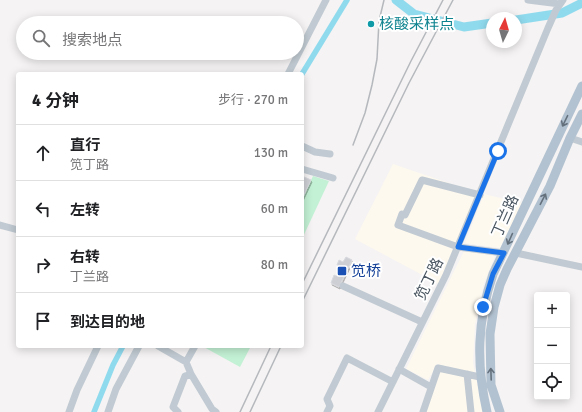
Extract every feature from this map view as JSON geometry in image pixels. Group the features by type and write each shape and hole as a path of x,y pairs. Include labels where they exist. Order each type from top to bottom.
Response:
{"main road":[{"name":"丁兰路","path":"488,412 480,377 480,328 483,307 493,274 582,86"},
{"name":"丁兰路","path":"500,412 491,385 490,334 494,307 500,286 550,186 570,138 582,114"}],"street":[{"path":"304,43 326,0"},
{"path":"528,0 562,2"},
{"name":"笕丁路","path":"378,412 446,275 552,19 562,2"},
{"path":"289,72 295,60"},
{"path":"570,138 582,142"},
{"path":"304,147 315,152 330,154"},
{"path":"304,170 333,178"},
{"path":"480,195 422,180 405,215 402,214 398,225 458,247 504,253"},
{"path":"0,226 16,230"},
{"path":"516,253 582,267"},
{"path":"343,286 422,322"},
{"path":"69,412 77,390 97,348"},
{"path":"108,412 116,389 138,348"},
{"path":"162,348 186,362 191,374 212,410 216,412"},
{"path":"186,362 194,348"},
{"path":"327,412 330,406 328,399 347,358 393,382"},
{"path":"423,412 438,368 480,377"},
{"path":"399,369 431,387"},
{"path":"178,412 173,407 185,376 191,374"},
{"path":"467,374 471,412"}],"shaded area":[{"path":"393,164 478,193 439,284 355,239"},
{"path":"484,194 522,203 500,248 465,243"},
{"path":"464,251 488,253 495,256 484,283 475,324 473,362 475,374 437,364 428,380 406,369"},
{"path":"439,372 476,378 484,412 425,412"}],"green space":[{"path":"313,176 329,181 304,235 304,195"},
{"path":"206,348 250,348 240,367"}],"building":[{"path":"304,177 311,180 304,195"},
{"name":"笕桥","path":"346,257 352,260 339,287 331,283 334,275 336,276 341,267 337,265 339,260 343,262"}],"waterway":[{"path":"303,72 347,0"},
{"path":"396,0 414,14 464,27 486,24"},
{"path":"522,19 562,13 582,3"},
{"path":"94,412 113,365 122,348"}],"railway":[{"path":"353,145 365,113 372,85 377,59 379,21 384,0"},
{"path":"304,280 411,61 443,0"},
{"path":"304,298 409,83 453,0"},
{"path":"240,412 270,348"},
{"path":"250,412 280,348"}],"place":[{"name":"核酸采样点","path":"371,24"},
{"name":"笕桥","path":"342,271"}],"route":[{"path":"483,307 493,274 504,253 458,247 498,151"}]}
